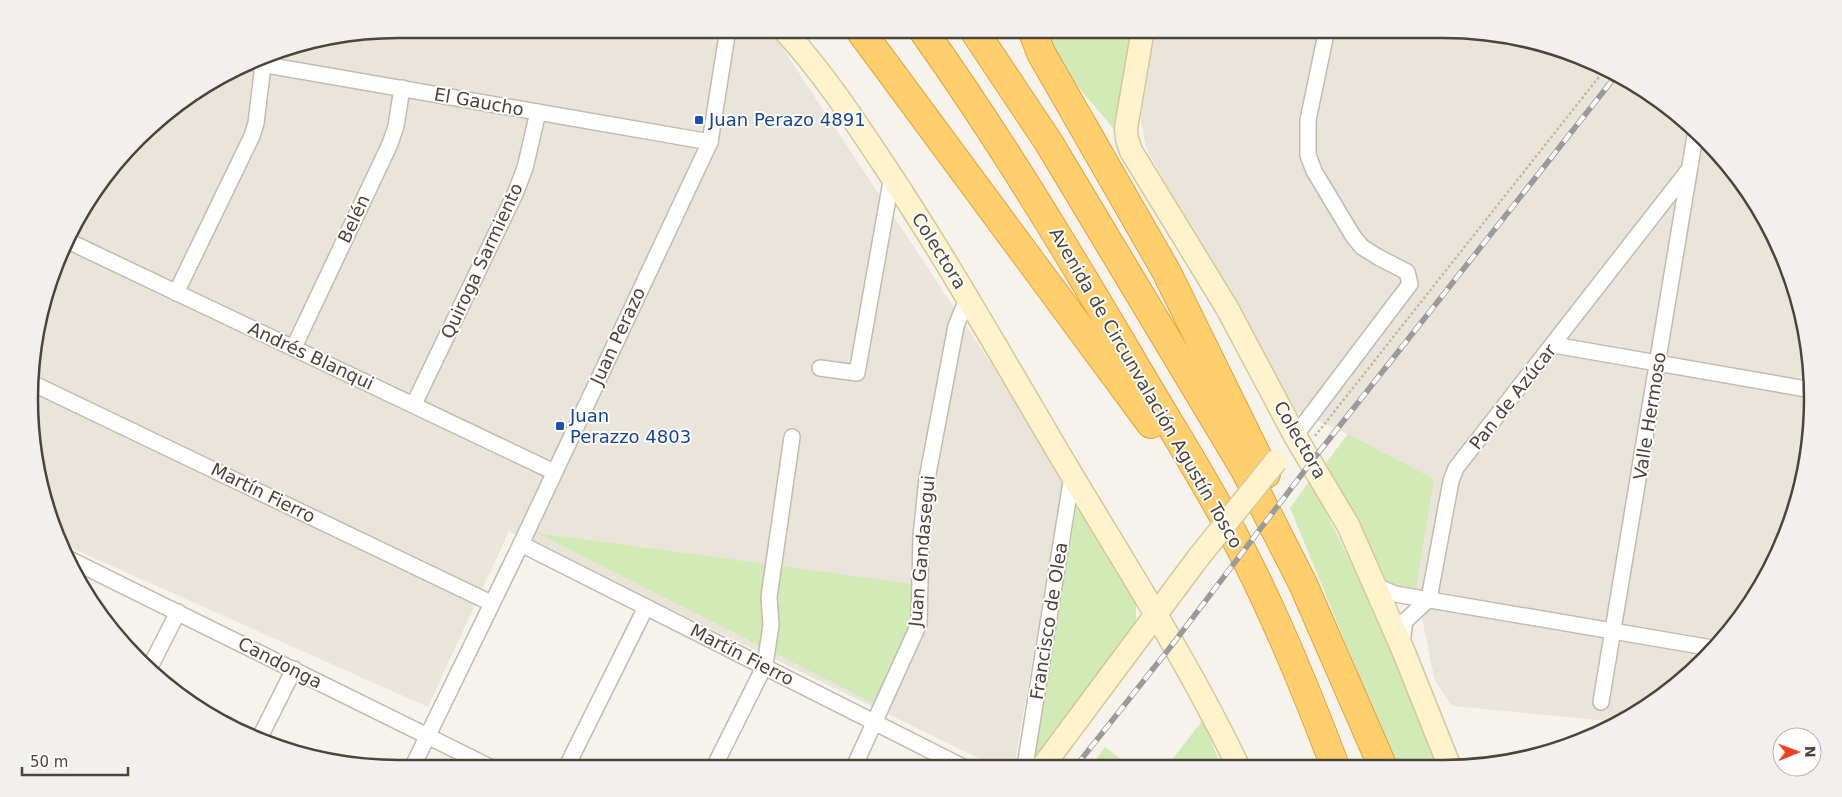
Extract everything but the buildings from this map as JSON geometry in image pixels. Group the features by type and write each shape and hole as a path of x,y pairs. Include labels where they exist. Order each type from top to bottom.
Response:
{"highway":[{"path":"866,38 1153,427 1188,483 1253,609 1299,674"},
{"name":"Avenida de Circunvalación Agustín Tosco","path":"928,38 974,103 1063,244 1198,470 1231,529 1299,674 1333,760"},
{"path":"979,38 1067,172 1244,468 1278,532 1328,639 1380,760"},
{"path":"1035,38 1041,53 1174,287 1257,454 1304,554 1328,639"}],"main road":[{"name":"Colectora","path":"792,38 848,110 968,297 1187,670 1235,760"},
{"name":"Colectora","path":"1141,38 1126,128 1131,151 1227,308 1300,443 1348,525 1403,650 1447,760"},
{"path":"1047,760 1198,558 1276,461 1300,443"}],"street":[{"name":"Juan Perazo","path":"416,760 521,544 710,142 727,38"},
{"path":"1300,443 1408,289 1410,278 1403,269 1362,247 1353,236 1314,171 1308,155 1308,120 1325,38"},
{"name":"El Gaucho","path":"262,64 710,142"},
{"path":"176,293 252,136 256,123 256,67"},
{"name":"Belén","path":"294,347 390,144 396,126 402,88"},
{"name":"Quiroga Sarmiento","path":"414,404 515,194 525,168 538,112"},
{"name":"Valle Hermoso","path":"1601,702 1659,364 1694,139"},
{"name":"Pan de Azúcar","path":"1429,599 1451,481 1456,468 1554,345 1688,171"},
{"path":"820,368 857,373 892,176"},
{"name":"Andrés Blanqui","path":"73,243 554,472"},
{"name":"Juan Gandasegui","path":"857,760 919,624 922,527 927,479 956,326 968,297"},
{"path":"1554,345 1804,389"},
{"name":"Martín Fierro","path":"38,386 492,603"},
{"path":"718,760 765,666 771,625 769,597 792,437"},
{"name":"Francisco de Olea","path":"1026,760 1072,476"},
{"name":"Martín Fierro","path":"521,544 949,760"},
{"name":"Candonga","path":"78,563 475,760"},
{"path":"1376,586 1388,593 1706,647"},
{"path":"1403,650 1402,633 1405,622 1429,599"},
{"path":"570,760 646,607"},
{"path":"152,662 178,612"},
{"path":"262,733 294,670"}],"path":[{"path":"1300,443 1601,74"}],"shaded area":[{"path":"375,38 776,38 1065,476 1015,760 983,760 509,531 428,707 70,547 57,515 44,469 38,422 38,375 44,328 50,305 65,260 75,239 98,198 112,179 127,160 160,127 198,98 218,86 260,65 305,50 328,44"},
{"path":"1149,38 1467,38 1514,44 1582,65 1644,98 1682,127 1715,160 1730,179 1744,198 1767,239 1777,260 1792,305 1798,328 1804,375 1804,422 1798,469 1785,515 1777,537 1756,579 1744,599 1715,637 1682,670 1663,685 1644,699 1605,721 1452,706 1435,681 1416,590 1434,479 1348,434 1291,409 1146,148 1140,115"}],"green space":[{"path":"1049,38 1130,38 1115,130 1067,74"},
{"path":"1348,434 1434,479 1416,590 1387,583 1326,463"},
{"path":"1310,480 1387,636 1436,760 1394,760 1290,508"},
{"path":"1077,503 1136,604 1136,630 1038,760 1034,760"},
{"path":"537,533 912,584 911,625 873,703"},
{"path":"1203,720 1219,760 1172,760"},
{"path":"1105,747 1122,760 1095,760"}],"railway":[{"path":"1081,760 1172,645 1312,461 1612,80"}],"place":[{"name":"Juan Perazo 4891","path":"699,120"},
{"name":"Juan Perazzo 4803","path":"560,426"}]}
